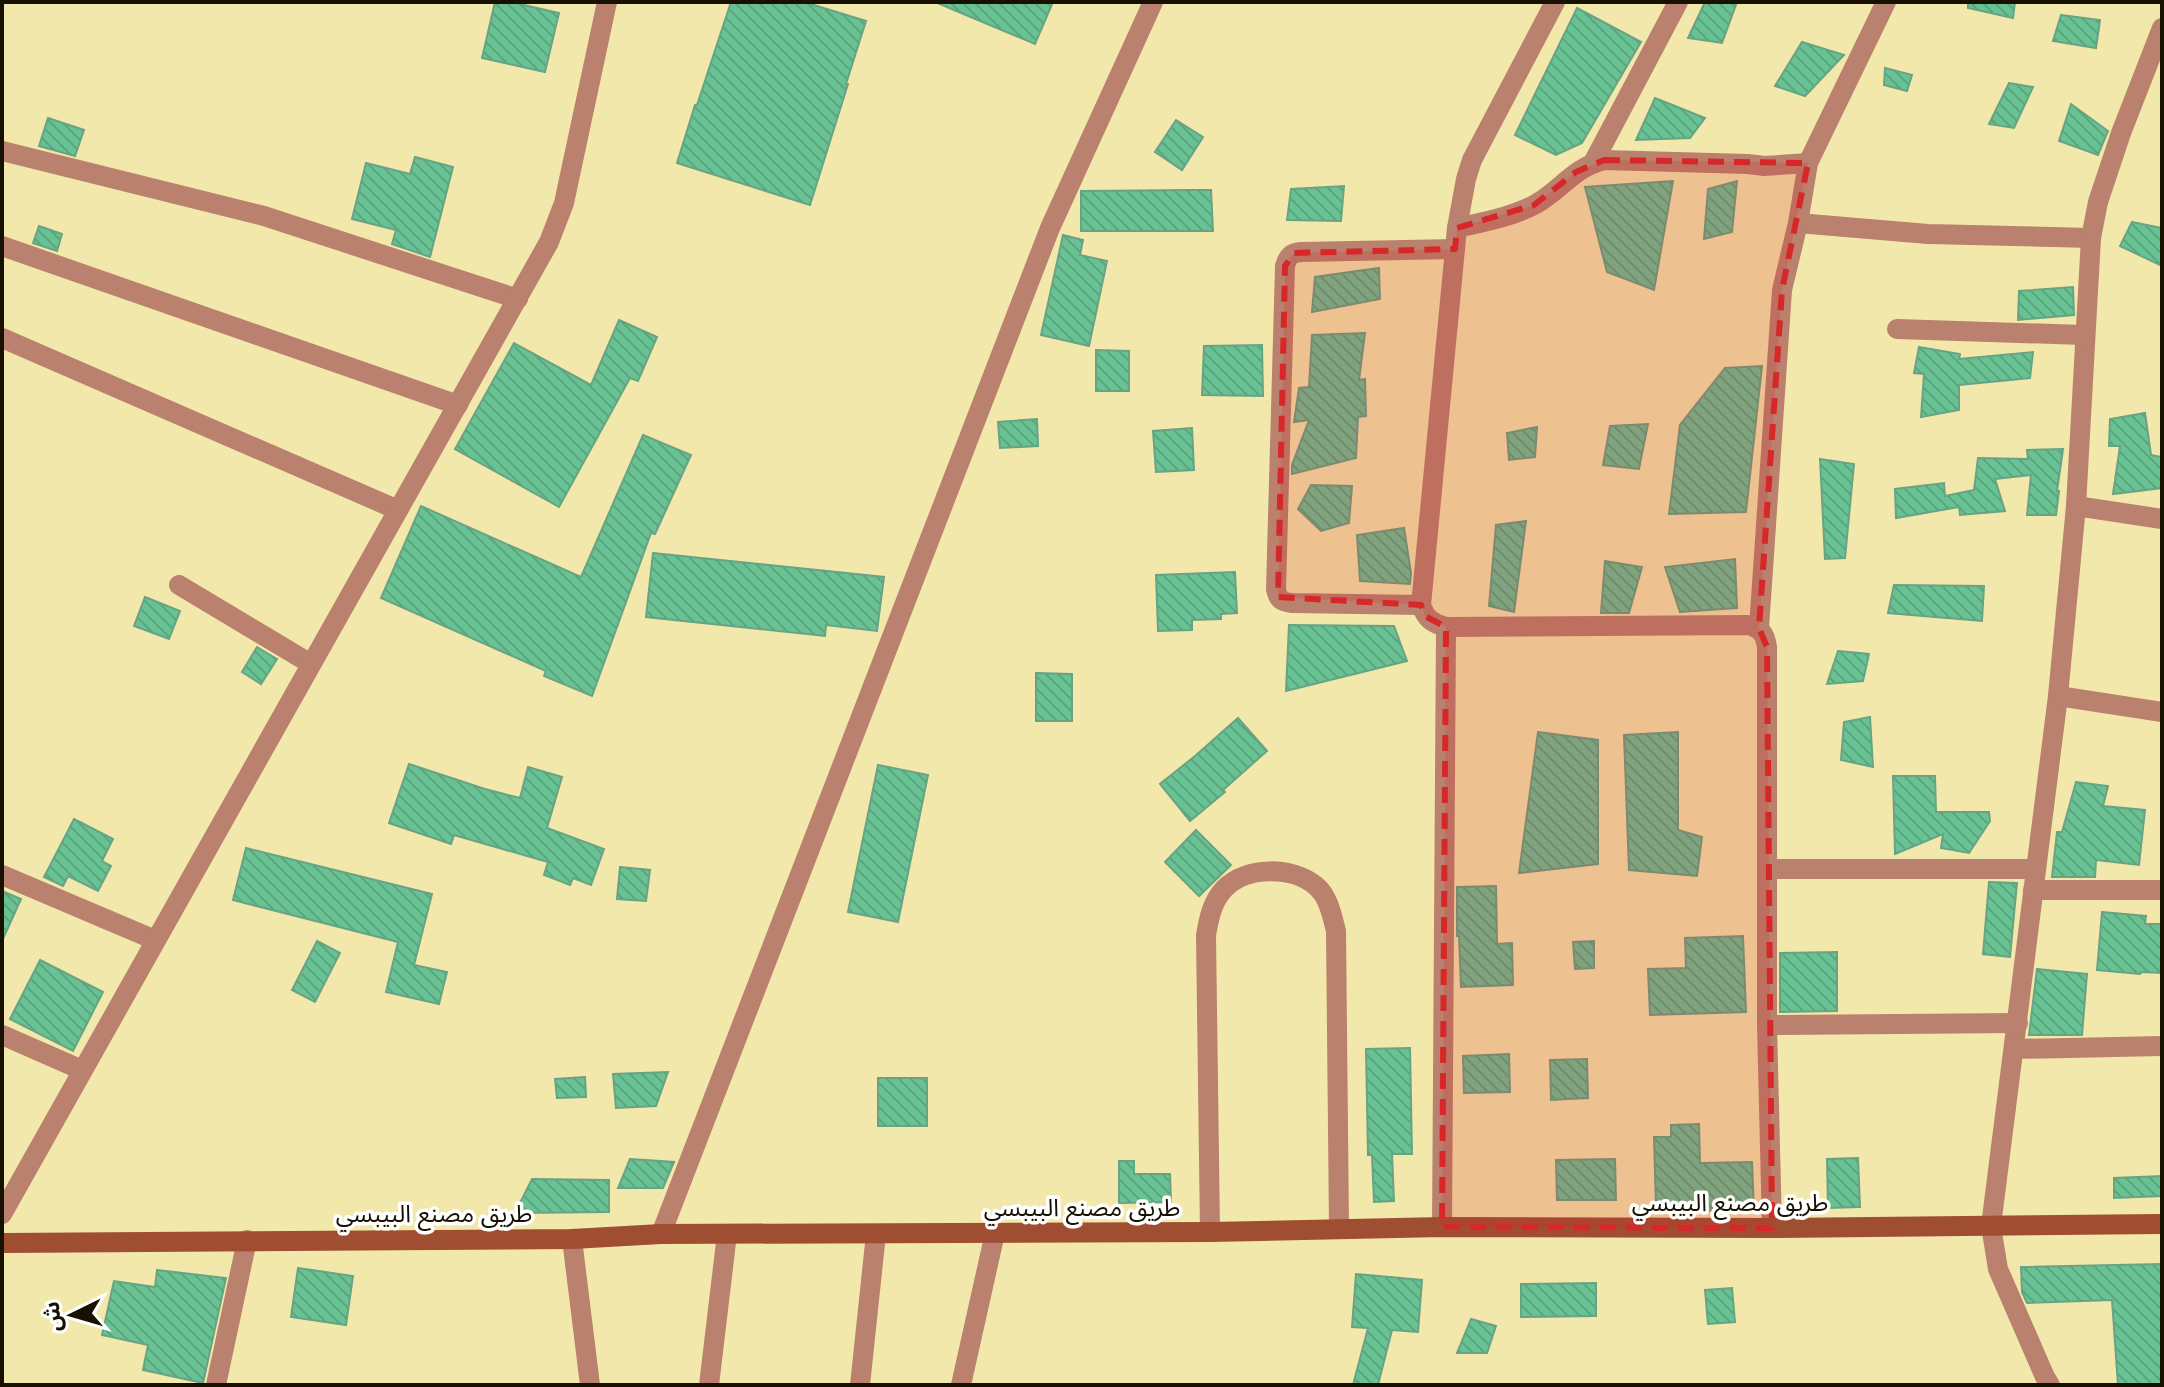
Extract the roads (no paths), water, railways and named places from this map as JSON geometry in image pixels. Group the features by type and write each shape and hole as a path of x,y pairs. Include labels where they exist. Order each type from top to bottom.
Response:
{"main road":[{"name":"طريق مصنع البيبسي","path":"2,1243 572,1239 661,1234 1210,1232 1442,1227 2162,1224"}],"street":[{"path":"2,1214 549,242 564,203 607,2"},
{"path":"661,1234 1050,228 1153,2"},
{"path":"1555,2 1472,160 1466,179 1457,228 1421,605 1425,616 1433,623 1446,627 1748,625 1759,628 1765,635 1767,1025 1772,1228"},
{"path":"1593,163 1678,2"},
{"path":"1759,628 1782,290 1808,163 1886,2"},
{"path":"2050,1385 1998,1269 1991,1226 2058,696 2076,506 2091,238 2102,188 2162,28"},
{"path":"2,151 264,216 518,299"},
{"path":"1457,228 1496,219 1534,205 1576,172 1604,160 1764,166 1808,163"},
{"path":"1798,223 1928,234 2091,238"},
{"path":"2,246 458,405"},
{"path":"1421,605 1292,603 1278,597 1285,266 1288,257 1301,252 1455,249"},
{"path":"1897,329 2084,335"},
{"path":"2,338 398,510"},
{"path":"2076,506 2162,519"},
{"path":"179,585 311,664"},
{"path":"1442,1227 1446,627"},
{"path":"2058,696 2162,712"},
{"path":"1767,869 2034,880 2162,890"},
{"path":"1210,1232 1206,935 1210,911 1224,889 1247,874 1271,871 1297,875 1318,887 1331,908 1336,931 1339,1228"},
{"path":"2,875 155,940"},
{"path":"1767,1025 2018,1023"},
{"path":"2,1035 82,1070"},
{"path":"2014,1049 2162,1046"},
{"path":"961,1385 995,1233"},
{"path":"709,1385 727,1234"},
{"path":"860,1385 876,1234"},
{"path":"572,1239 590,1385"},
{"path":"216,1385 247,1240"}]}
